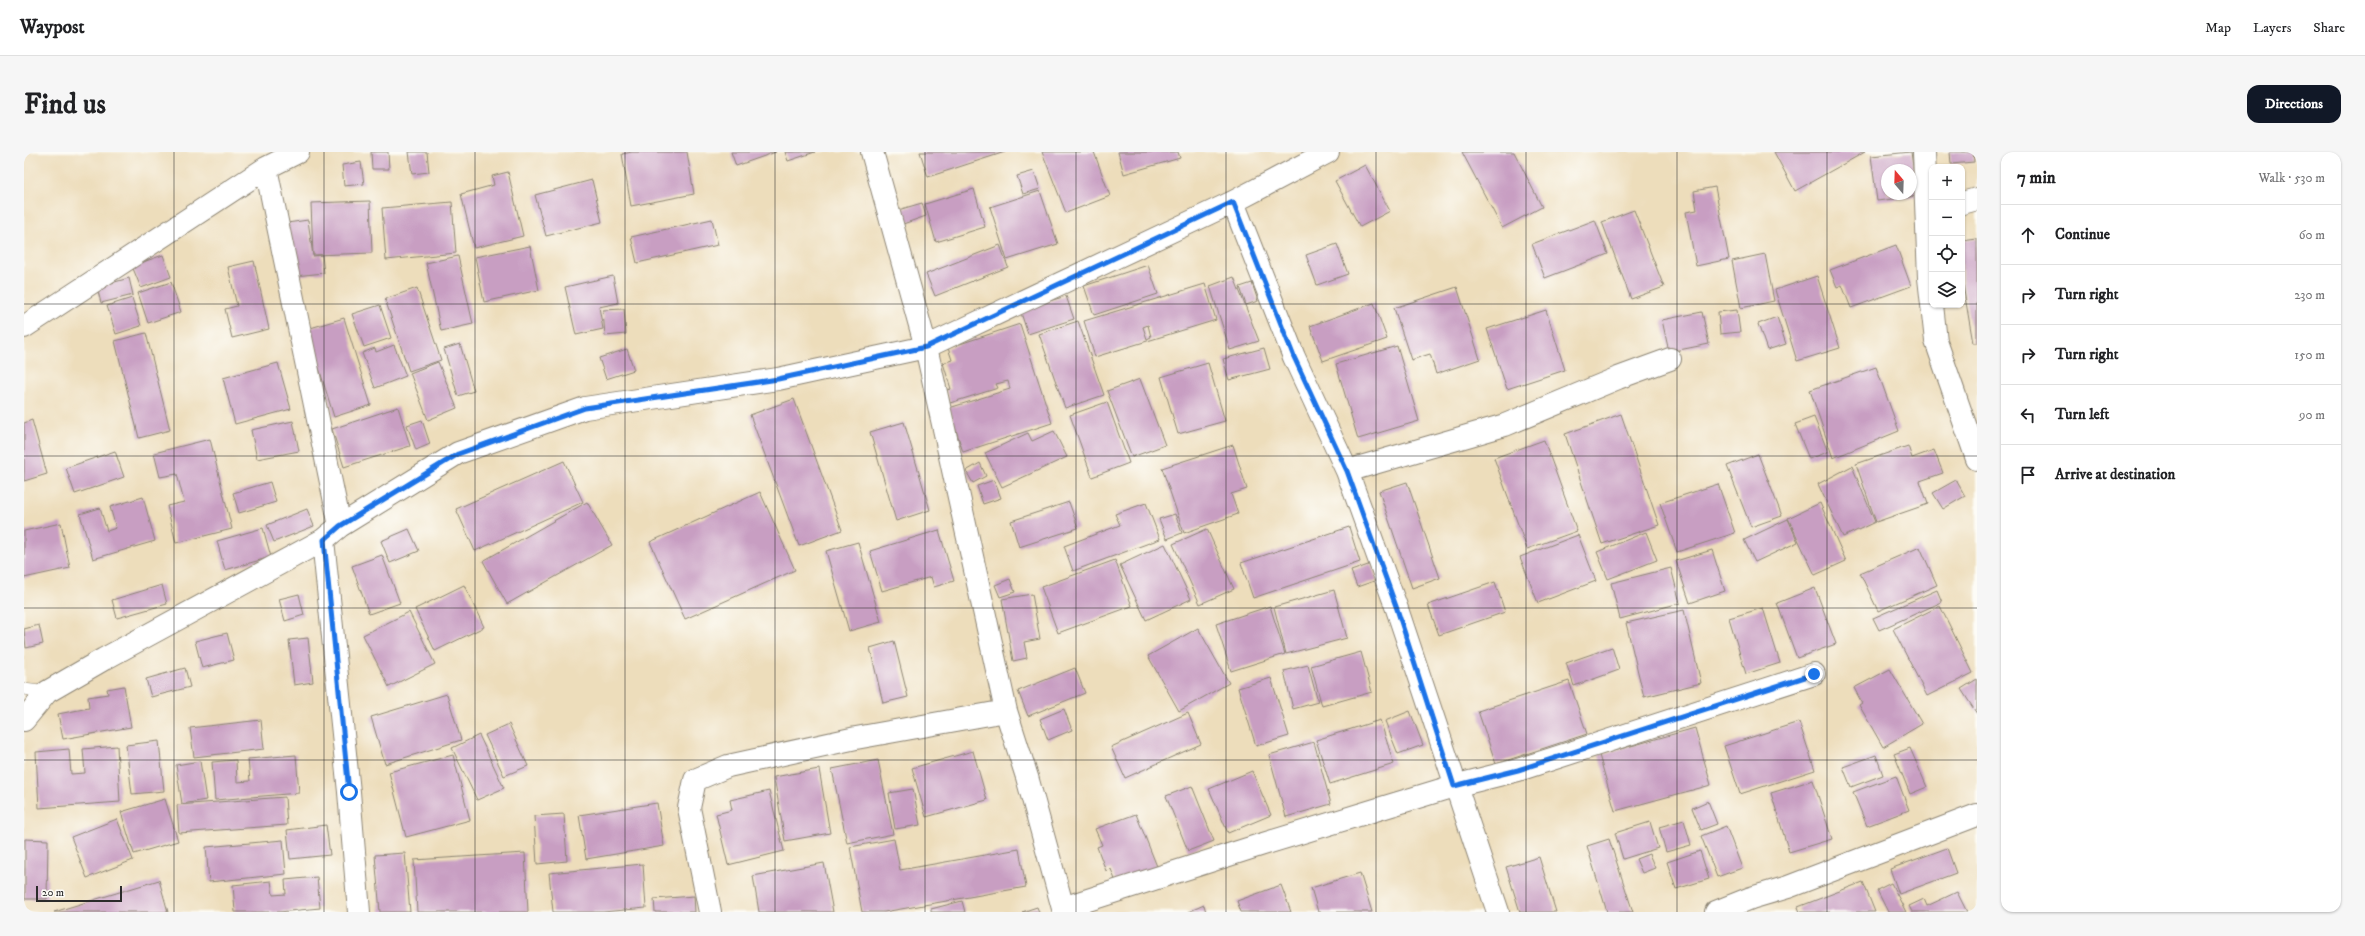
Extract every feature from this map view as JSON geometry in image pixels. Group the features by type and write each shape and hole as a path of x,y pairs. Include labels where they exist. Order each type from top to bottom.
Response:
{"street":[{"path":"24,327 266,168 298,152"},
{"path":"872,152 926,347 1006,711 1063,910 1260,844 1454,786 1518,770 1814,674"},
{"path":"24,720 47,692 104,659 324,540 340,526 458,454 585,408 778,379 926,347 1233,202 1328,152"},
{"path":"1924,152 1929,200"},
{"path":"266,168 340,526"},
{"path":"1965,202 1977,199"},
{"path":"1233,202 1294,357 1347,471 1397,609 1454,786 1498,912"},
{"path":"1930,236 1929,278 1936,341 1977,459"},
{"path":"1347,471 1506,425 1618,378 1670,359"},
{"path":"324,540 349,792 359,912"},
{"path":"710,912 689,808 696,780 728,766 856,738 1006,711"},
{"path":"1716,912 1751,898 1788,887 1977,815"}],"lane":[{"path":"24,689 47,692"}],"building":[{"path":"371,152 388,152 389,169 372,169"},
{"path":"409,152 427,152 429,172 412,174"},
{"path":"632,152 687,152 694,194 631,206 622,154"},
{"path":"731,152 776,152 736,166"},
{"path":"785,152 815,152 788,161"},
{"path":"920,152 1005,152 928,177"},
{"path":"1042,152 1094,152 1110,196 1066,213"},
{"path":"1118,152 1178,152 1180,158 1124,174"},
{"path":"1462,152 1514,152 1542,207 1502,228"},
{"path":"1774,152 1865,152 1795,191"},
{"path":"1911,152 1913,164 1881,164 1881,200 1885,200 1877,201 1871,156"},
{"path":"1950,152 1973,152 1974,162 1951,164"},
{"path":"361,162 364,184 344,186 342,165"},
{"path":"1365,165 1390,211 1360,227 1335,181"},
{"path":"1034,171 1040,189 1023,194 1017,176"},
{"path":"508,172 523,236 474,248 461,194 494,185 492,176"},
{"path":"592,180 602,222 546,236 535,195"},
{"path":"1715,187 1729,259 1696,266 1686,212 1697,210 1694,191"},
{"path":"974,189 985,227 936,242 925,204"},
{"path":"1040,191 1058,244 1007,260 990,207"},
{"path":"370,201 372,253 313,255 311,203"},
{"path":"452,202 456,253 386,260 382,208"},
{"path":"922,203 926,216 903,224 898,210"},
{"path":"1634,210 1664,287 1631,299 1602,222"},
{"path":"712,219 718,245 637,263 631,237"},
{"path":"308,220 313,256 322,255 324,273 295,276 287,223"},
{"path":"1595,220 1608,254 1545,278 1532,244"},
{"path":"1977,239 1977,343 1973,343 1965,296 1965,241"},
{"path":"1337,244 1348,274 1317,285 1306,255"},
{"path":"1000,245 1008,267 935,296 926,274"},
{"path":"1896,245 1911,286 1851,308 1842,285 1837,287 1830,270"},
{"path":"530,246 539,290 484,302 475,257"},
{"path":"1765,254 1774,301 1741,308 1732,261"},
{"path":"163,255 171,277 141,288 132,266"},
{"path":"458,256 473,324 441,331 426,263"},
{"path":"254,261 269,329 232,338 225,309 237,306 228,267"},
{"path":"1148,265 1158,294 1094,315 1084,286"},
{"path":"613,276 618,303 599,307 603,329 576,335 565,287"},
{"path":"1817,276 1840,348 1797,361 1775,290"},
{"path":"1234,277 1259,341 1230,350 1210,286"},
{"path":"129,278 133,295 101,303 97,287"},
{"path":"171,282 181,312 148,323 138,293"},
{"path":"1252,283 1258,301 1246,305 1240,287"},
{"path":"1205,284 1216,320 1095,357 1084,321","holes":["1148,325 1151,337 1147,339 1143,327"]},
{"path":"1457,287 1480,359 1436,374 1430,354 1411,360 1394,308"},
{"path":"417,288 441,360 409,371 385,299"},
{"path":"1066,296 1074,319 1028,334 1020,310"},
{"path":"132,298 141,326 116,334 107,306"},
{"path":"1374,303 1387,339 1323,361 1310,326"},
{"path":"380,305 391,338 364,347 352,314"},
{"path":"624,309 626,334 605,336 603,310"},
{"path":"1546,310 1565,370 1507,389 1487,329"},
{"path":"1737,310 1740,332 1720,334 1718,312"},
{"path":"1702,312 1709,344 1669,352 1662,320"},
{"path":"1777,317 1786,344 1767,350 1758,324"},
{"path":"344,318 371,405 334,417 307,329"},
{"path":"1078,321 1104,395 1065,408 1039,334"},
{"path":"1020,324 1052,423 963,452 949,408 1010,389 1008,381 996,384 998,388 950,403 946,390 951,389 943,363 952,360 948,348"},
{"path":"146,333 170,430 139,438 115,341"},
{"path":"460,344 474,391 458,396 444,349"},
{"path":"394,345 406,376 375,388 362,353 375,348 376,352"},
{"path":"1397,346 1419,421 1358,439 1336,364"},
{"path":"1264,348 1270,369 1229,380 1223,359"},
{"path":"627,349 634,370 606,379 599,358"},
{"path":"438,362 457,408 428,420 410,373"},
{"path":"278,363 291,409 235,424 223,378"},
{"path":"1208,363 1225,421 1178,434 1161,377"},
{"path":"1876,367 1899,431 1833,458 1810,390"},
{"path":"1140,379 1165,445 1132,457 1107,391"},
{"path":"794,399 842,530 799,546 750,415"},
{"path":"1107,402 1129,463 1092,477 1070,415"},
{"path":"398,407 410,446 344,467 332,429"},
{"path":"1621,414 1659,525 1602,544 1565,434"},
{"path":"1814,417 1828,452 1809,459 1795,424"},
{"path":"32,420 47,474 24,481 24,423"},
{"path":"422,420 430,444 416,450 407,425"},
{"path":"293,421 299,451 257,459 251,430"},
{"path":"904,422 930,510 896,521 870,432"},
{"path":"1054,431 1067,457 1002,487 985,453 1028,433 1032,441"},
{"path":"210,439 232,529 176,543 167,506 184,502 177,474 160,477 154,453"},
{"path":"1544,440 1577,531 1527,549 1494,458"},
{"path":"1233,445 1247,489 1231,494 1238,514 1184,533 1162,468"},
{"path":"1908,446 1912,458 1934,450 1943,473 1920,481 1928,504 1876,522 1856,464"},
{"path":"115,451 124,477 75,494 66,468"},
{"path":"1758,454 1782,516 1751,527 1727,466"},
{"path":"564,461 583,502 475,551 456,509"},
{"path":"980,463 986,476 973,483 966,471"},
{"path":"1852,466 1875,522 1843,537 1818,484"},
{"path":"994,480 1001,498 983,504 977,486"},
{"path":"1956,480 1965,496 1943,509 1933,493"},
{"path":"270,482 276,502 239,513 233,493"},
{"path":"1407,482 1440,578 1412,588 1379,491"},
{"path":"1718,484 1735,533 1677,552 1660,503"},
{"path":"760,492 795,570 685,619 650,542"},
{"path":"143,497 155,541 93,559 80,514 100,508 107,531 116,528 110,507"},
{"path":"587,502 612,545 507,604 483,561"},
{"path":"1069,502 1078,528 1019,547 1011,521"},
{"path":"1146,503 1160,539 1073,571 1064,546 1120,525 1115,514"},
{"path":"1820,503 1846,561 1815,575 1788,518"},
{"path":"307,509 314,526 274,542 267,525"},
{"path":"1175,514 1182,533 1167,539 1159,519"},
{"path":"1788,519 1798,542 1755,562 1744,540"},
{"path":"61,523 70,568 24,578 24,531"},
{"path":"1349,527 1360,562 1253,598 1241,563"},
{"path":"263,528 271,557 225,570 217,541"},
{"path":"409,529 419,551 390,563 381,541"},
{"path":"1207,529 1234,589 1200,604 1173,544"},
{"path":"939,530 954,581 934,587 931,577 882,591 870,551"},
{"path":"1646,532 1657,560 1608,579 1597,552"},
{"path":"1578,535 1596,581 1538,603 1520,557"},
{"path":"858,542 881,622 849,631 826,551"},
{"path":"1165,544 1191,599 1146,620 1120,565"},
{"path":"1920,547 1937,585 1878,611 1860,573"},
{"path":"1712,550 1725,591 1690,603 1676,561"},
{"path":"382,555 400,603 369,614 352,566"},
{"path":"1115,560 1132,606 1058,633 1041,587"},
{"path":"1371,564 1377,580 1357,587 1351,571"},
{"path":"1671,568 1680,603 1620,619 1611,583"},
{"path":"1010,579 1015,592 1000,597 995,585"},
{"path":"1495,582 1505,612 1439,635 1428,605"},
{"path":"162,585 167,604 117,618 112,600"},
{"path":"464,585 484,627 435,651 415,609"},
{"path":"1815,588 1836,644 1797,658 1777,603"},
{"path":"1334,590 1347,638 1286,654 1274,607"},
{"path":"1937,590 1942,602 1879,630 1873,618"},
{"path":"299,594 304,615 285,621 279,599"},
{"path":"1032,594 1040,639 1024,642 1027,658 1013,661 1002,599"},
{"path":"1270,606 1285,654 1231,671 1216,624"},
{"path":"1940,606 1973,673 1927,696 1893,629"},
{"path":"1763,608 1780,663 1746,674 1729,618"},
{"path":"1684,610 1701,683 1644,697 1626,623"},
{"path":"409,612 435,664 389,687 363,635"},
{"path":"39,625 43,644 26,648 24,629"},
{"path":"1198,628 1229,683 1179,711 1148,656"},
{"path":"227,633 234,660 202,668 195,641"},
{"path":"308,638 313,682 294,685 289,640"},
{"path":"894,641 908,697 883,703 870,648"},
{"path":"1612,647 1619,670 1574,686 1566,663"},
{"path":"1361,652 1372,692 1322,706 1311,666"},
{"path":"1308,665 1318,702 1293,709 1284,671"},
{"path":"185,668 190,687 151,697 146,679"},
{"path":"1075,668 1085,693 1028,716 1018,691"},
{"path":"1890,669 1922,724 1883,747 1859,705 1862,703 1854,688"},
{"path":"1271,678 1289,736 1256,746 1238,688"},
{"path":"1977,679 1977,714 1961,689"},
{"path":"1569,681 1587,734 1496,764 1478,711"},
{"path":"124,686 131,727 63,739 58,714 89,708 88,697 108,694 107,689"},
{"path":"447,694 461,740 385,764 371,717"},
{"path":"1064,709 1072,730 1048,740 1040,719"},
{"path":"1410,711 1423,745 1398,754 1385,721"},
{"path":"1188,713 1201,744 1125,778 1111,747"},
{"path":"261,720 264,749 194,757 190,728"},
{"path":"1380,720 1394,764 1330,784 1316,740"},
{"path":"1799,722 1815,770 1740,794 1724,746"},
{"path":"509,724 528,766 504,776 485,735"},
{"path":"1695,728 1711,785 1615,811 1599,755"},
{"path":"479,735 504,788 477,800 452,748"},
{"path":"159,741 164,791 132,794 126,745"},
{"path":"1314,742 1331,804 1286,817 1269,755"},
{"path":"117,746 120,802 39,808 36,752 69,749 71,774 85,773 83,749"},
{"path":"1910,748 1927,787 1910,794 1894,754"},
{"path":"973,751 987,800 926,817 912,768"},
{"path":"296,755 299,793 215,800 212,762 236,760 237,782 250,781 248,759"},
{"path":"453,755 470,820 406,837 389,772"},
{"path":"1876,755 1883,775 1851,787 1843,767"},
{"path":"878,760 893,834 847,843 832,769"},
{"path":"200,761 206,800 182,804 176,765"},
{"path":"819,769 830,833 785,841 774,777"},
{"path":"1252,771 1271,815 1228,833 1209,789"},
{"path":"1896,776 1909,810 1867,826 1853,792"},
{"path":"1813,780 1832,839 1789,852 1771,793"},
{"path":"1192,786 1214,841 1188,851 1166,796"},
{"path":"913,789 920,825 895,829 889,793"},
{"path":"769,791 784,851 728,865 716,814 732,810 730,800"},
{"path":"285,797 287,825 179,833 177,805"},
{"path":"165,799 178,841 134,854 121,812"},
{"path":"1708,801 1717,824 1701,830 1692,808"},
{"path":"657,803 664,846 586,859 579,815"},
{"path":"564,814 567,861 537,864 534,816"},
{"path":"1136,814 1158,869 1117,885 1111,869 1106,871 1097,847 1102,845 1095,829"},
{"path":"117,819 133,860 87,878 71,837"},
{"path":"1684,820 1691,845 1666,852 1659,827"},
{"path":"1650,822 1658,848 1623,859 1615,833"},
{"path":"326,825 330,855 290,859 287,830"},
{"path":"1726,826 1742,868 1717,877 1701,836"},
{"path":"25,839 48,840 47,899 25,899"},
{"path":"894,839 900,870 1019,849 1026,887 884,912 862,912 850,847"},
{"path":"1609,839 1633,912 1607,912 1587,846"},
{"path":"283,840 286,874 209,882 206,847"},
{"path":"1947,848 1956,873 1899,894 1890,869"},
{"path":"1700,851 1709,879 1676,889 1667,862"},
{"path":"405,853 410,912 380,912 375,855"},
{"path":"525,853 528,912 417,912 414,860"},
{"path":"1649,854 1655,868 1642,873 1636,859"},
{"path":"1539,857 1556,912 1520,912 1506,867"},
{"path":"824,863 833,912 759,912 753,876"},
{"path":"643,864 646,908 603,912 553,912 549,873"},
{"path":"1360,873 1372,912 1318,912 1311,888"},
{"path":"317,877 320,908 279,912 235,912 233,885 271,881 273,895 286,894 285,880"},
{"path":"159,880 168,912 54,912"},
{"path":"1863,882 1875,912 1800,912 1798,907"},
{"path":"1891,883 1906,912 1888,912 1877,890"},
{"path":"1281,885 1291,912 1241,912 1237,901"},
{"path":"1957,892 1967,912 1912,912 1909,906 1924,899 1927,906"},
{"path":"694,896 695,912 655,912 654,899"},
{"path":"962,901 965,912 931,912 931,909"},
{"path":"1204,905 1206,912 1188,912"},
{"path":"1037,907 1039,912 1022,912"}],"route":[{"path":"349,792 324,540 340,526 458,454 517,431 585,408 778,379 926,347 1233,202 1294,357 1347,471 1397,609 1454,786 1518,770 1814,674"}]}
